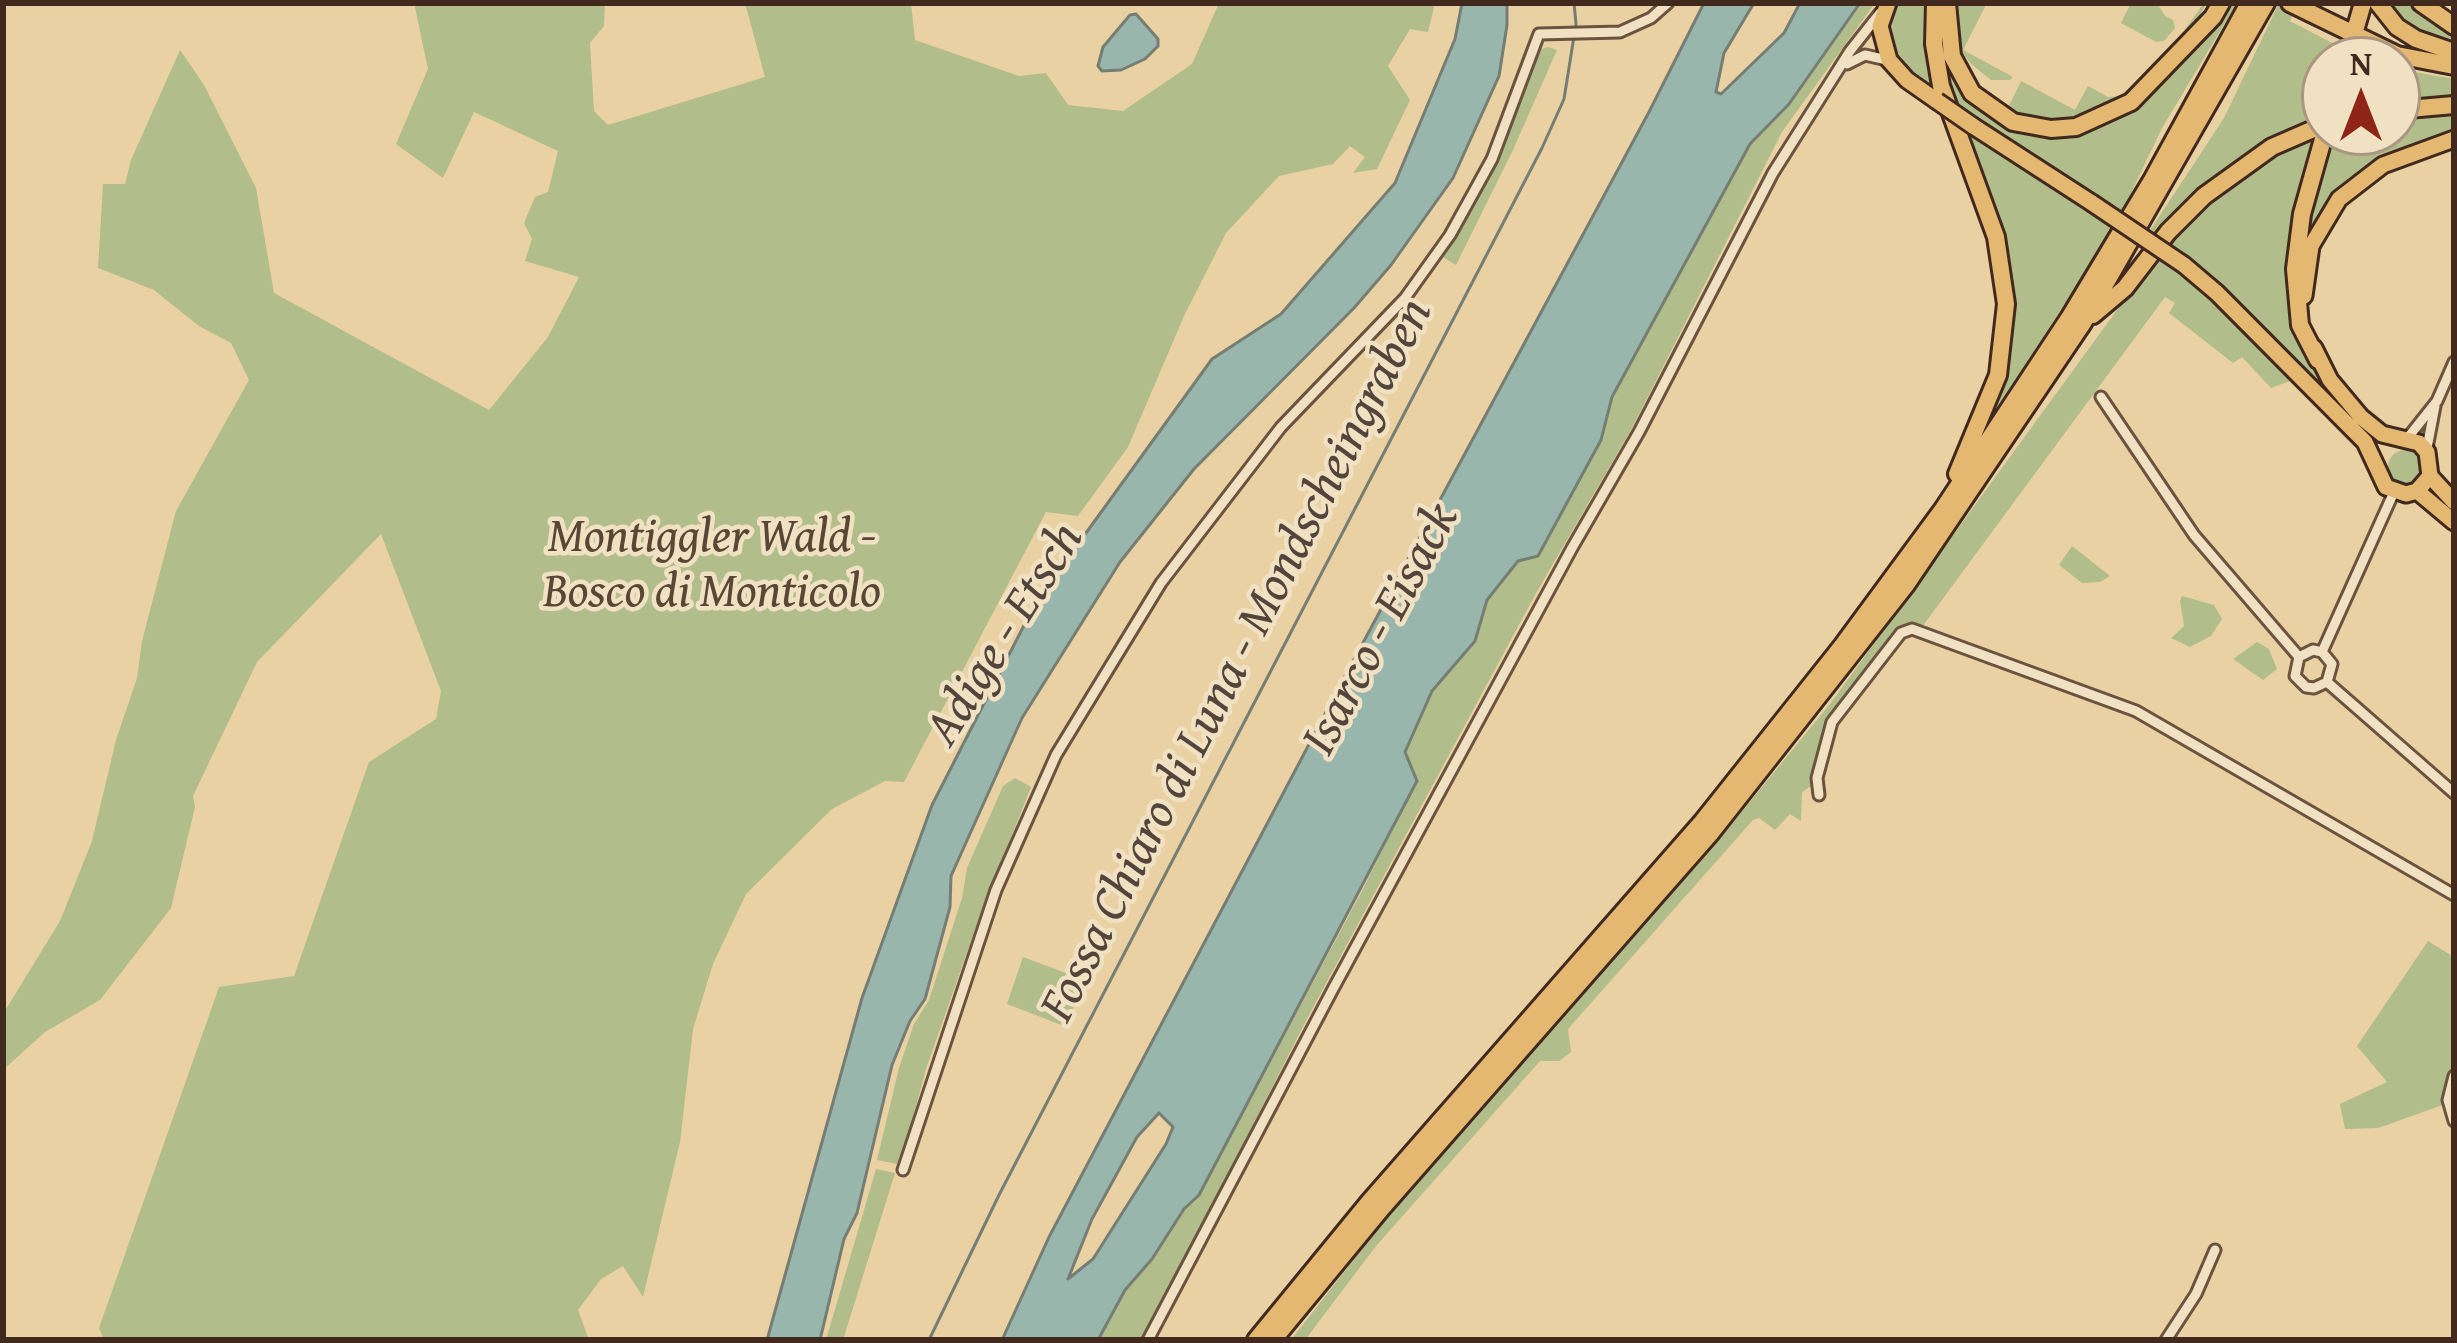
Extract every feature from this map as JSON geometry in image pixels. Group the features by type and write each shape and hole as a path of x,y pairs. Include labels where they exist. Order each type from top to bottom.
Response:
{"highway":[{"path":"1935,3 1934,44 1941,86 1996,237 2006,304 1998,375 1943,509"},
{"path":"1947,3 1952,56 1972,92 2013,122 2051,129 2076,128 2131,102 2221,3"},
{"path":"1256,1340 1369,1202 1731,788 1842,646 1943,509 2135,210 2249,3"},
{"path":"1273,1340 1771,760 1906,585 2084,323 2266,3 2397,55 2454,66"},
{"path":"2290,3 2340,36"},
{"path":"2356,27 2363,3"},
{"path":"2378,3 2397,26 2416,39 2454,52"},
{"path":"2421,3 2454,26"},
{"path":"2421,70 2454,77"},
{"path":"2421,108 2454,105"},
{"path":"2084,323 2125,288 2168,232 2204,196 2257,156 2301,137"},
{"path":"2317,156 2295,269 2300,325 2318,360"}],"main road":[{"path":"1886,6 1880,26 1888,60 1907,80 2217,292 2346,421 2394,492 2417,490 2430,476"},
{"path":"2454,139 2383,165 2353,186 2329,211 2311,246 2303,284 2306,319 2318,360 2360,417 2401,440 2419,443 2427,452 2430,476 2454,502"},
{"path":"2378,462 2384,450 2401,440"},
{"path":"2417,490 2454,522"}],"street":[{"path":"903,1170 996,890 1056,755 1161,583 1281,427 1405,298 1450,235 1492,159 1539,34 1631,28 1668,3"},
{"path":"1148,1340 1333,989 1639,432 1773,173 1871,21 1886,6"},
{"path":"1842,67 1865,56 1888,60"},
{"path":"2427,452 2437,401 2454,362"},
{"path":"2101,398 2194,535 2299,657"},
{"path":"2401,440 2437,401"},
{"path":"2322,652 2394,492"},
{"path":"1819,795 1817,778 1832,722 1901,633 1912,628 2136,711 2454,895"},
{"path":"2313,650 2322,652 2332,664 2327,682 2314,688 2300,683 2295,664 2299,657 2313,650"},
{"path":"2327,682 2454,793"},
{"path":"2454,1076 2448,1100 2454,1121"},
{"path":"2166,1340 2196,1294 2215,1250"}],"green space":[{"name":"Montiggler Wald - Bosco di Monticolo","path":"414,3 605,3 604,26 590,43 594,111 608,125 765,77 745,3 911,3 915,40 1019,76 1046,73 1068,105 1123,111 1192,64 1219,3 1435,3 1428,32 1410,29 1388,66 1410,100 1377,169 1353,173 1365,157 1350,146 1333,164 1279,176 1226,233 1184,316 1128,447 1078,516 1046,512 904,782 885,781 832,809 746,894 713,964 693,1029 680,1142 643,1297 623,1266 601,1279 578,1310 589,1340 104,1340 99,1328 219,987 294,976 369,762 436,719 441,691 381,534 257,662 193,796 195,807 171,908 100,1000 45,1032 3,1070 3,1014 60,921 92,841 176,511 249,380 231,343 199,326 154,290 98,268 103,184 125,184 180,50 204,85 256,188 274,293 489,410 548,337 579,277 525,261 532,239 524,223 535,197 548,192 558,151 474,112 443,178 396,144 428,69"},
{"path":"1860,3 1875,3 1782,132 1632,428 1535,595 1309,1015 1143,1340 1098,1340 1125,1290 1152,1259 1184,1208 1199,1195 1362,891 1417,781 1405,752 1432,691 1475,641 1487,601 1601,440 1612,397 1750,144 1789,103"},
{"path":"1896,3 1930,3 1942,97 1906,74 1891,50 1889,29"},
{"path":"1944,3 1957,78 2030,130 2131,106 2214,29 2228,3 2237,3 2162,128 2120,216 1981,436 2011,304 1939,48","holes":["1963,110 2093,198 2084,210 1970,132"]},
{"path":"1951,3 1987,3 1963,50 2013,77 2010,80 1991,80 1970,63 1952,37"},
{"path":"2131,3 2157,3 2175,28 2164,41 2156,42 2121,23"},
{"path":"2204,3 2181,45 2123,101 2084,119 2033,122 1990,104 1974,82 1994,102 2008,108 2021,81 2075,110 2088,86 2108,97 2120,96 2168,53"},
{"path":"2279,3 2297,3 2290,21 2319,36 2301,36 2301,129 2211,179 2156,238 2149,232 2224,118"},
{"path":"2384,3 2417,3 2454,29 2454,45 2424,35"},
{"path":"1539,50 1557,50 1456,265 1443,257 1497,159"},
{"path":"2421,73 2454,79 2454,99 2421,102"},
{"path":"2454,108 2454,133 2421,151 2421,113"},
{"path":"2301,141 2301,156 2316,156 2296,291 2316,363 2382,438 2374,449 2207,291 2295,379 2271,388 2242,357 2233,363 2169,313 2175,303 2165,297 1922,627 1912,624 1899,630 1827,722 1813,785 1802,792 1801,821 1790,814 1775,830 1759,818 1753,820 1568,1029 1571,1052 1559,1061 1540,1061 1376,1246 1305,1340 1291,1340 1387,1217 1707,854 1830,704 2176,229 2247,167"},
{"path":"2324,156 2413,156 2329,203 2307,237 2309,205"},
{"path":"2405,450 2417,455 2422,467 2417,479 2405,484 2393,479 2388,467 2393,455"},
{"path":"2072,546 2110,576 2082,583 2059,565"},
{"path":"2182,596 2214,605 2222,619 2211,636 2190,647 2171,638 2184,626"},
{"path":"2257,642 2269,649 2277,669 2263,680 2233,659"},
{"path":"1015,778 1031,787 979,918 909,1132 897,1164 877,1160 899,1068 914,1024 929,1000 967,868 1003,786"},
{"path":"2428,941 2454,957 2454,1101 2378,1128 2345,1129 2340,1104 2387,1082 2357,1046"},
{"path":"1023,957 1087,981 1064,1026 1007,1004"},
{"path":"876,1169 895,1173 843,1340 826,1340"}],"water":[{"path":"1462,3 1507,3 1507,25 1499,76 1453,178 1354,308 1194,469 1120,562 1022,718 951,876 950,907 925,999 892,1065 857,1213 844,1239 820,1340 767,1340 862,998 932,805 1036,602 1212,359 1281,314 1395,183 1455,39"},
{"name":"Isarco - Eisack","path":"1704,3 1754,3 1724,53 1716,92 1721,94 1784,33 1800,3 1860,3 1789,104 1750,144 1612,397 1601,440 1538,556 1518,561 1487,600 1475,641 1432,691 1405,752 1417,781 1199,1195 1125,1290 1098,1340 1002,1340 1049,1237","holes":["1159,1113 1173,1127 1093,1259 1068,1279 1092,1219 1137,1137"]},
{"path":"1136,14 1158,39 1158,46 1145,59 1121,70 1102,71 1098,66 1103,47"}],"waterway":[{"name":"Fossa Chiaro di Luna - Mondscheingraben","path":"929,1340 999,1195 1542,148 1564,99 1576,24 1574,3"}],"water label":[{"name":"Adige - Etsch","path":"1006,635"}]}
